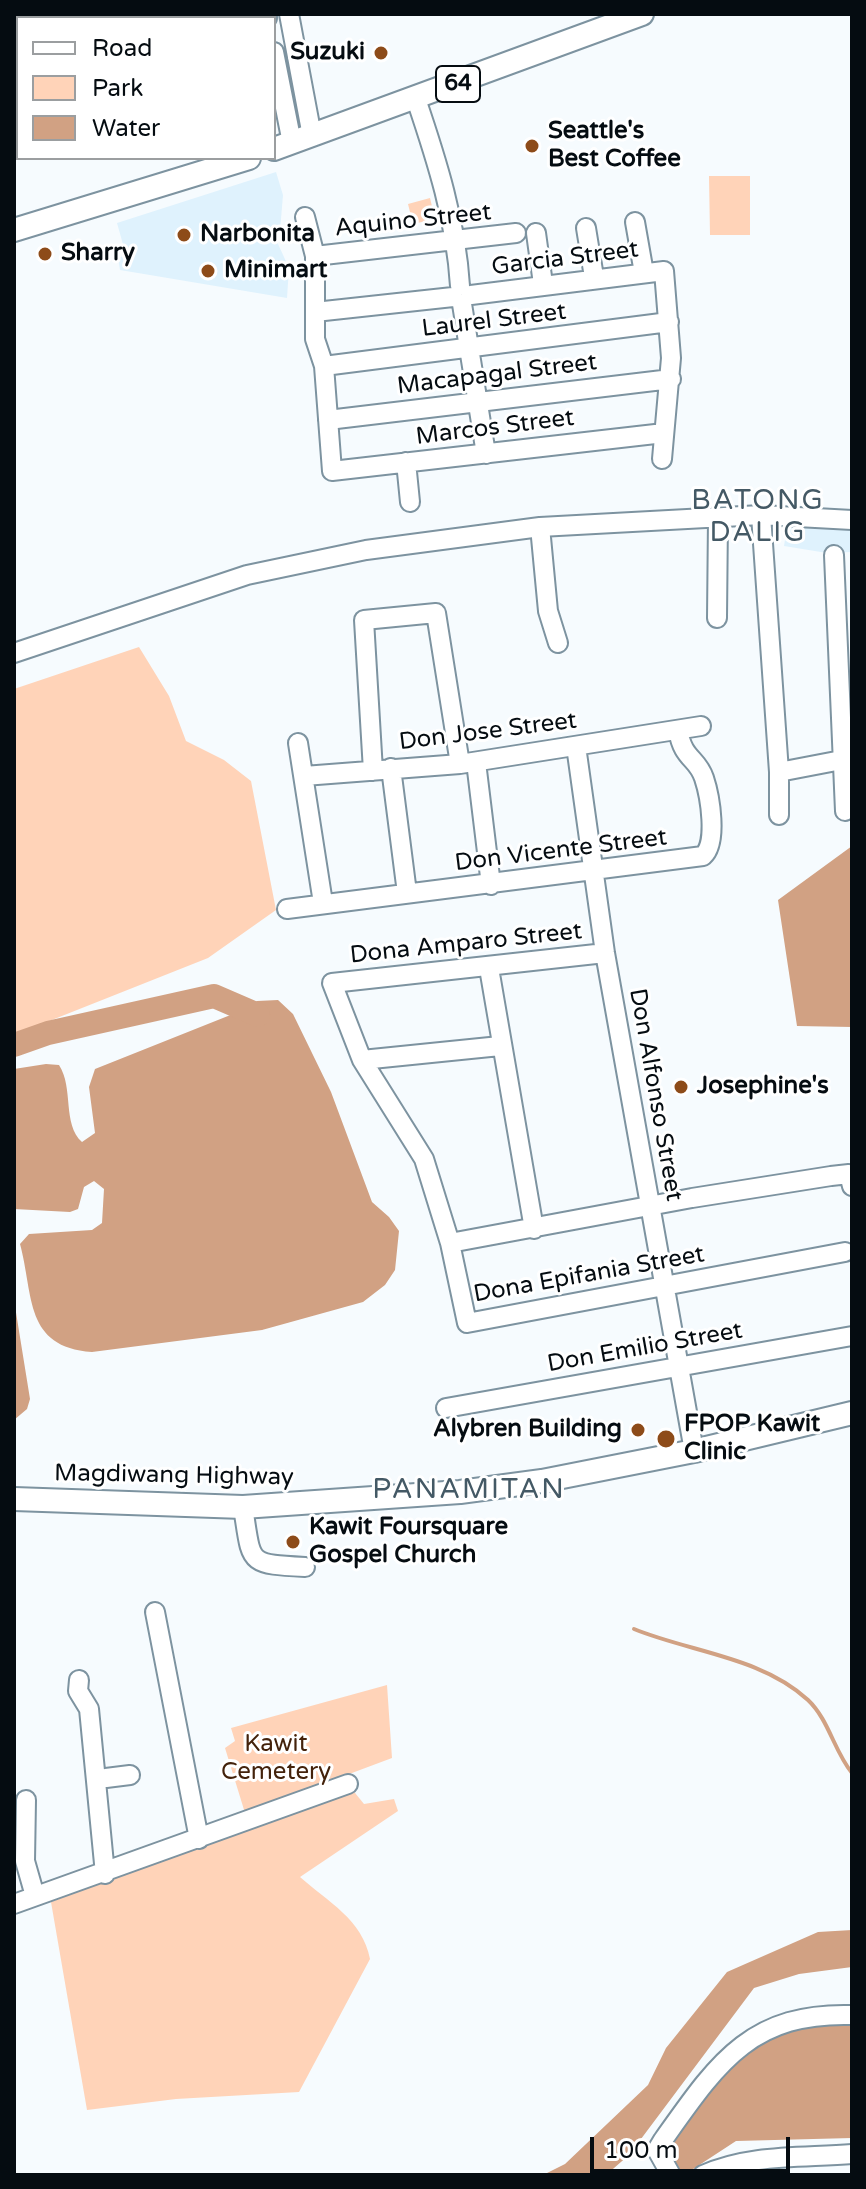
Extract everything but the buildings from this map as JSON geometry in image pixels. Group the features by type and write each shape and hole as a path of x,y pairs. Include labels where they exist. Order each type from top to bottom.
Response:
{"main road":[{"name":"64","path":"293,143 642,14"},
{"path":"14,230 242,160"},
{"name":"Magdiwang Highway","path":"14,1499 243,1507 460,1492 542,1481 694,1451 852,1413"}],"street":[{"path":"289,14 293,143"},
{"path":"276,62 293,143"},
{"path":"416,99 441,174 457,240 469,349 486,454"},
{"path":"305,217 315,256 315,339 324,366 328,420"},
{"path":"635,222 644,273"},
{"path":"586,228 594,277"},
{"name":"Aquino Street","path":"315,256 516,233"},
{"path":"536,233 543,284"},
{"name":"Garcia Street","path":"315,312 664,271 669,322"},
{"path":"662,459 671,379 669,322"},
{"name":"Laurel Street","path":"324,366 669,322"},
{"name":"Macapagal Street","path":"328,420 671,379"},
{"name":"Marcos Street","path":"328,420 332,471 664,433"},
{"path":"406,462 410,502"},
{"path":"761,515 779,772 779,815"},
{"path":"14,653 152,604 277,568 366,550 540,527 761,515 852,520"},
{"path":"717,618 718,518"},
{"path":"540,527 548,611 558,643"},
{"path":"834,555 848,760 845,811"},
{"path":"407,893 382,770 364,620 436,613 491,885"},
{"name":"Don Jose Street","path":"304,776 468,763 701,726"},
{"name":"Don Vicente Street","path":"287,909 703,856 709,851 703,776 682,749 678,730"},
{"path":"298,743 323,903"},
{"name":"Don Alfonso Street","path":"576,746 605,953 667,1285 694,1451"},
{"path":"779,772 848,760"},
{"name":"Dona Amparo Street","path":"332,983 605,953"},
{"path":"489,968 500,1046 534,1229"},
{"name":"Dona Epifania Street","path":"332,983 362,1060 424,1159 450,1243 467,1323 845,1252"},
{"path":"362,1060 500,1046"},
{"path":"450,1243 849,1174 852,1186"},
{"name":"Don Emilio Street","path":"446,1408 852,1336"},
{"path":"243,1507 250,1553 256,1561 265,1565 305,1567"},
{"path":"155,1612 199,1839"},
{"path":"79,1680 78,1691 89,1709 100,1778 100,1855 105,1874"},
{"path":"100,1778 130,1775"},
{"path":"14,1904 105,1874 348,1784"},
{"path":"26,1800 25,1861 35,1896"},
{"path":"671,2175 657,2150 719,2066 741,2045 770,2027 815,2014 852,2015"},
{"path":"703,2175 852,2154"}],"shaded area":[{"path":"276,172 283,195 280,231 273,233 289,268 287,298 120,270 118,258 126,255 117,223"},
{"path":"788,521 852,526 852,552 827,553 784,546"}],"green space":[{"path":"709,176 750,176 750,235 710,235"},
{"path":"430,198 435,219 413,224 408,204"},
{"path":"139,647 169,696 186,741 224,760 251,781 276,910 208,958 14,1035 14,689"},
{"name":"Kawit Cemetery","path":"387,1685 392,1758 245,1813 225,1748 235,1741 231,1728"},
{"path":"351,1788 364,1804 394,1799 398,1811 300,1877 352,1922 366,1945 370,1959 299,2092 176,2099 87,2110 51,1902"}],"water":[{"path":"852,846 852,1027 797,1026 778,900"},
{"path":"278,1000 293,1014 331,1092 372,1202 399,1231 395,1270 385,1285 363,1302 262,1330 92,1352 70,1348 54,1340 36,1316 20,1244 29,1234 92,1230 102,1223 104,1189 94,1181 84,1187 78,1209 70,1212 14,1209 14,1069 59,1065 66,1084 72,1126 82,1142 95,1133 89,1087 95,1069 238,1012 257,1001"},
{"path":"14,1300 30,1399 27,1409 14,1420"},
{"path":"852,1930 852,1967 799,1974 754,1988 629,2155 606,2175 543,2175 565,2164 648,2085 666,2048 727,1972 818,1932"},
{"path":"815,2021 852,2024 852,2138 736,2141 684,2175 679,2175 659,2149 743,2047"}],"waterway":[{"path":"14,1045 48,1033 214,996 258,1015"},
{"path":"634,1629 747,1665 790,1686 815,1708 852,1773"}],"place":[{"name":"Suzuki","path":"381,53"},
{"name":"Seattle's Best Coffee","path":"532,146"},
{"name":"Narbonita","path":"184,235"},
{"name":"Sharry","path":"45,254"},
{"name":"Minimart","path":"208,271"},
{"name":"Josephine's","path":"681,1087"},
{"name":"Alybren Building","path":"638,1430"},
{"name":"FPOP Kawit Clinic","path":"666,1439"},
{"name":"Kawit Foursquare Gospel Church","path":"293,1542"}],"district":[{"name":"BATONG DALIG","path":"758,518"},
{"name":"PANAMITAN","path":"469,1491"}]}
